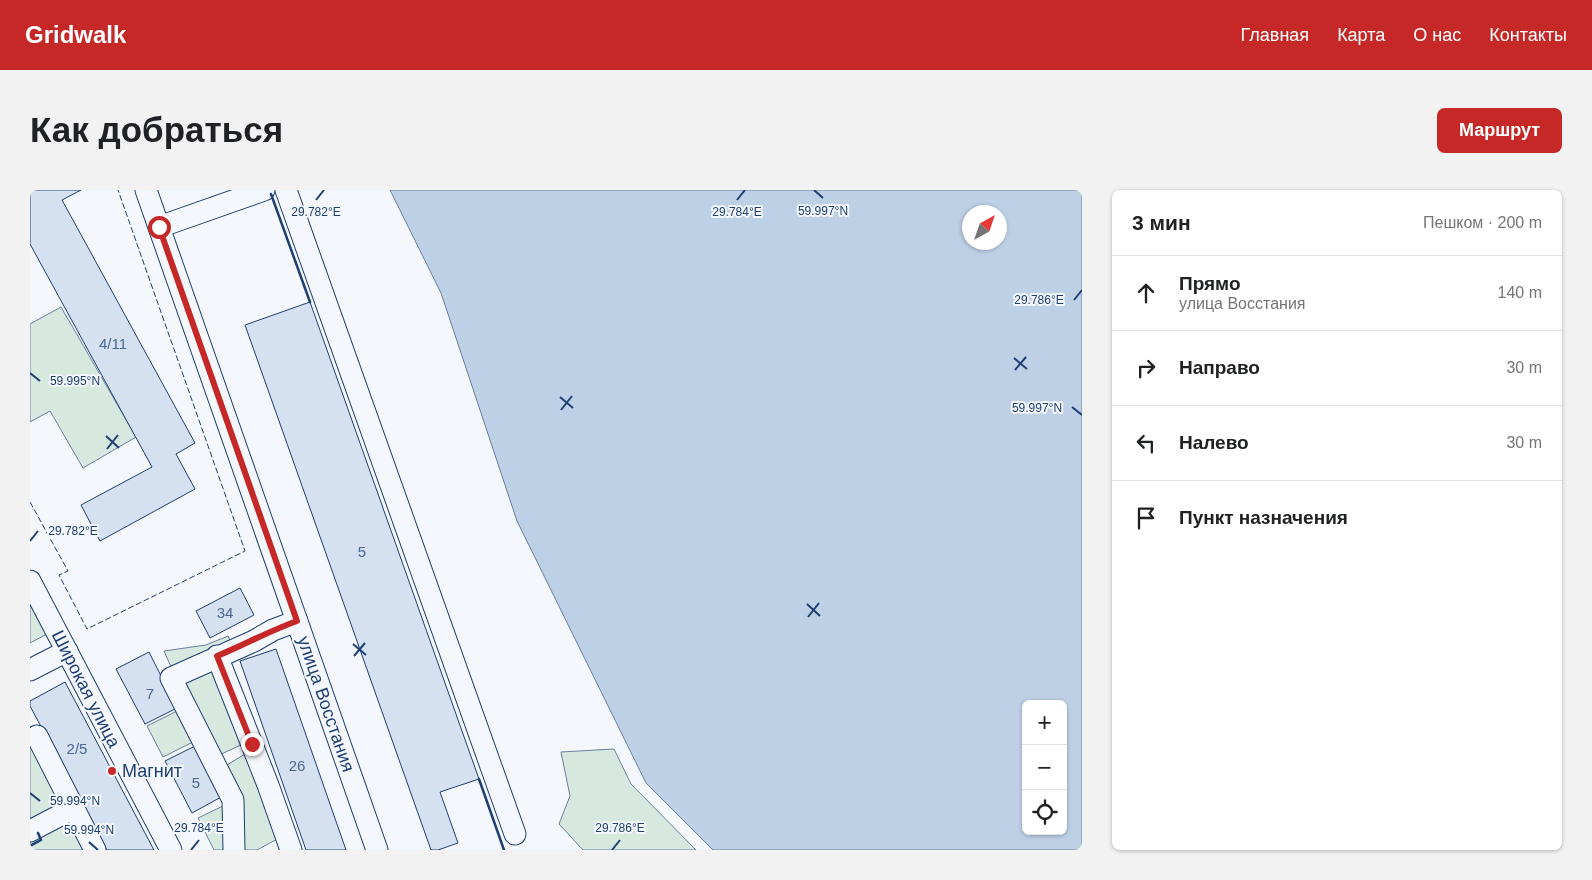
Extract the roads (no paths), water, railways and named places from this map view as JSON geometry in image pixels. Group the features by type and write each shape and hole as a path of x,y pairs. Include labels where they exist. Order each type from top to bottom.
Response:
{"street":[{"name":"улица Восстания","path":"146,190 377,850"},
{"path":"159,227 239,194 264,190"},
{"path":"286,190 515,834"},
{"name":"Широкая улица","path":"30,581 170,850"},
{"path":"234,850 233,800 171,678 254,641 273,630 297,621"},
{"path":"30,670 67,651"},
{"path":"217,656 268,785 291,850"},
{"path":"32,732 95,850"},
{"path":"30,830 74,808"}],"water":[{"path":"390,190 1082,190 1082,850 713,850 646,783 517,521 441,293"}],"place":[{"name":"Магнит","path":"112,771"}]}
